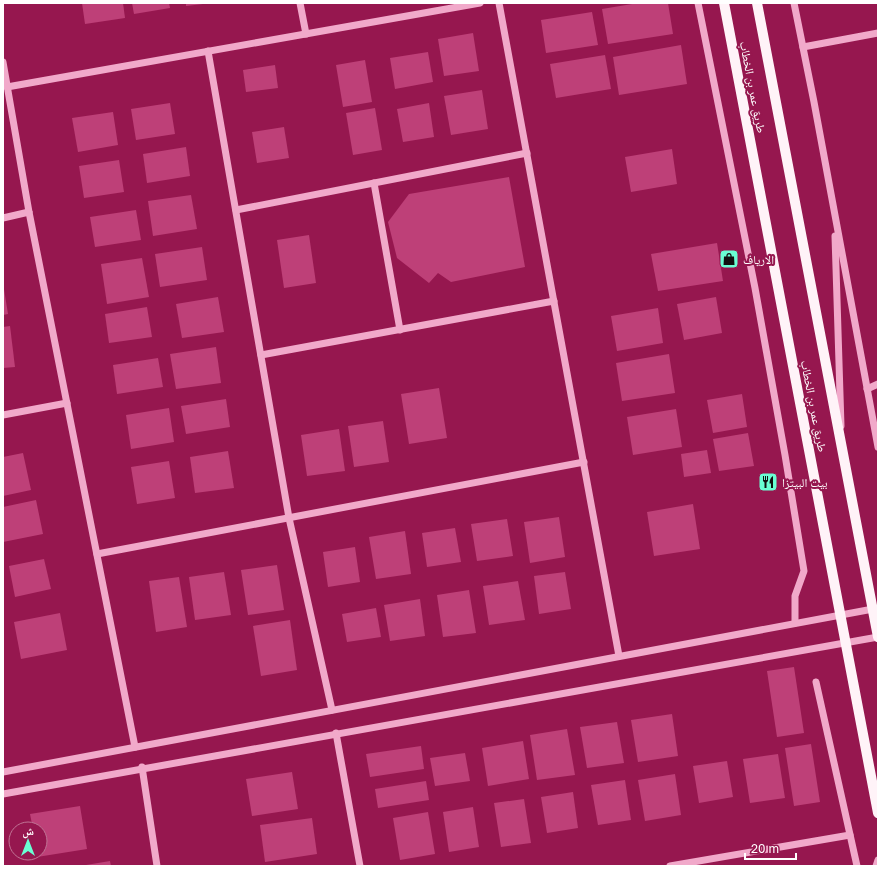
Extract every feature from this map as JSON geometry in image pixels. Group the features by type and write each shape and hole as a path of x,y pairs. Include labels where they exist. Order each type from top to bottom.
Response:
{"main road":[{"name":"طريق عمر بن الخطاب","path":"724,3 842,615 878,813"},
{"name":"طريق عمر بن الخطاب","path":"757,3 878,637"}],"street":[{"path":"300,3 306,34"},
{"path":"7,87 480,3"},
{"path":"499,3 619,656"},
{"path":"698,3 757,296 804,571 795,596 795,623"},
{"path":"794,3 878,447"},
{"path":"803,47 878,33"},
{"path":"208,51 289,518 332,710"},
{"path":"3,62 29,212 135,747"},
{"path":"236,210 527,153"},
{"path":"374,183 400,330"},
{"path":"3,218 29,212"},
{"path":"834,213 842,450"},
{"path":"261,355 554,301"},
{"path":"867,390 878,384"},
{"path":"3,415 67,402"},
{"path":"97,554 584,462"},
{"path":"3,772 873,609"},
{"path":"3,794 142,767 846,641 878,637"},
{"path":"816,682 857,866"},
{"path":"336,733 360,866"},
{"path":"142,767 157,866"},
{"path":"670,866 850,834"},
{"path":"876,866 878,860"}],"building":[{"path":"82,3 123,3 125,18 85,24"},
{"path":"132,3 169,3 170,8 134,14"},
{"path":"186,3 203,3 203,4 186,6"},
{"path":"638,3 668,3 673,34 608,44 602,9"},
{"path":"592,12 598,45 546,53 541,20"},
{"path":"473,33 479,71 444,76 438,39"},
{"path":"681,45 687,84 619,95 613,57"},
{"path":"428,52 433,82 395,89 390,58"},
{"path":"605,55 611,89 556,98 550,64"},
{"path":"365,60 372,102 343,107 336,65"},
{"path":"275,65 278,88 246,92 243,70"},
{"path":"482,90 488,129 451,135 444,96"},
{"path":"170,103 175,134 136,140 131,109"},
{"path":"429,103 434,137 403,142 397,109"},
{"path":"375,108 382,150 353,155 346,113"},
{"path":"113,112 118,145 78,152 72,118"},
{"path":"284,127 289,158 257,163 252,132"},
{"path":"186,147 190,176 147,183 143,154"},
{"path":"672,149 677,184 631,192 625,157"},
{"path":"119,160 124,192 84,198 79,166"},
{"path":"509,177 525,267 451,282 438,273 429,283 397,258 388,222 409,194"},
{"path":"191,195 197,229 153,236 148,201"},
{"path":"136,210 141,240 95,247 90,217"},
{"path":"309,235 316,283 284,288 277,240"},
{"path":"717,243 723,281 658,291 651,254"},
{"path":"202,247 207,280 160,287 155,254"},
{"path":"142,258 149,297 107,304 101,264"},
{"path":"3,283 8,314 3,315"},
{"path":"218,297 224,332 182,338 176,304"},
{"path":"716,297 722,333 684,340 677,304"},
{"path":"147,307 152,337 109,343 105,314"},
{"path":"658,308 663,343 617,351 611,316"},
{"path":"10,326 15,367 3,368 3,327"},
{"path":"216,347 221,383 176,389 170,354"},
{"path":"669,354 675,393 622,401 616,363"},
{"path":"158,358 163,387 117,394 113,365"},
{"path":"439,388 447,438 409,444 401,394"},
{"path":"742,394 747,427 713,433 707,400"},
{"path":"226,399 230,427 186,434 181,406"},
{"path":"169,408 174,442 131,449 126,415"},
{"path":"676,409 682,447 633,455 627,417"},
{"path":"383,421 389,462 354,467 348,426"},
{"path":"339,429 345,471 307,476 301,435"},
{"path":"748,433 754,466 719,471 713,439"},
{"path":"707,450 711,473 684,477 681,454"},
{"path":"228,451 234,488 195,493 190,457"},
{"path":"23,453 31,490 3,496 3,457"},
{"path":"169,461 175,498 137,504 131,467"},
{"path":"36,500 43,534 3,542 3,507"},
{"path":"693,504 700,549 654,556 647,512"},
{"path":"559,517 565,557 530,563 524,522"},
{"path":"507,519 513,556 477,561 471,524"},
{"path":"455,528 461,562 427,567 422,533"},
{"path":"405,531 411,574 376,579 369,537"},
{"path":"355,547 360,582 328,587 323,552"},
{"path":"44,559 51,589 15,597 9,566"},
{"path":"277,565 284,610 248,615 241,570"},
{"path":"224,572 231,615 195,620 189,577"},
{"path":"565,572 571,609 539,614 534,576"},
{"path":"179,577 187,627 156,632 149,581"},
{"path":"518,581 525,620 489,625 483,586"},
{"path":"469,590 476,633 443,637 437,595"},
{"path":"420,599 425,636 390,641 384,605"},
{"path":"376,608 381,637 347,642 342,614"},
{"path":"60,613 67,650 21,659 14,622"},
{"path":"290,620 297,670 261,676 253,626"},
{"path":"794,667 804,733 777,737 767,671"},
{"path":"672,714 678,756 638,762 631,720"},
{"path":"617,722 624,763 587,768 580,727"},
{"path":"567,729 575,775 537,780 530,735"},
{"path":"523,741 529,779 488,786 482,748"},
{"path":"811,744 820,802 794,806 785,748"},
{"path":"421,746 424,769 370,777 366,754"},
{"path":"465,753 470,781 435,786 430,758"},
{"path":"778,754 785,798 750,803 743,759"},
{"path":"727,761 733,797 699,803 693,766"},
{"path":"292,772 298,809 252,816 246,779"},
{"path":"675,774 681,815 645,821 638,780"},
{"path":"625,780 631,820 598,825 591,785"},
{"path":"426,781 429,800 378,808 375,789"},
{"path":"573,792 578,828 547,833 541,797"},
{"path":"524,799 531,843 501,847 494,803"},
{"path":"80,806 87,849 48,855 48,821 31,821 30,814"},
{"path":"473,807 479,847 449,852 443,812"},
{"path":"428,812 435,854 400,860 393,818"},
{"path":"312,818 317,854 265,862 260,825"},
{"path":"110,861 111,866 86,866 86,865"}],"place":[{"name":"الارياف","path":"729,259"},
{"name":"بيت البيتزا","path":"768,482"}]}
